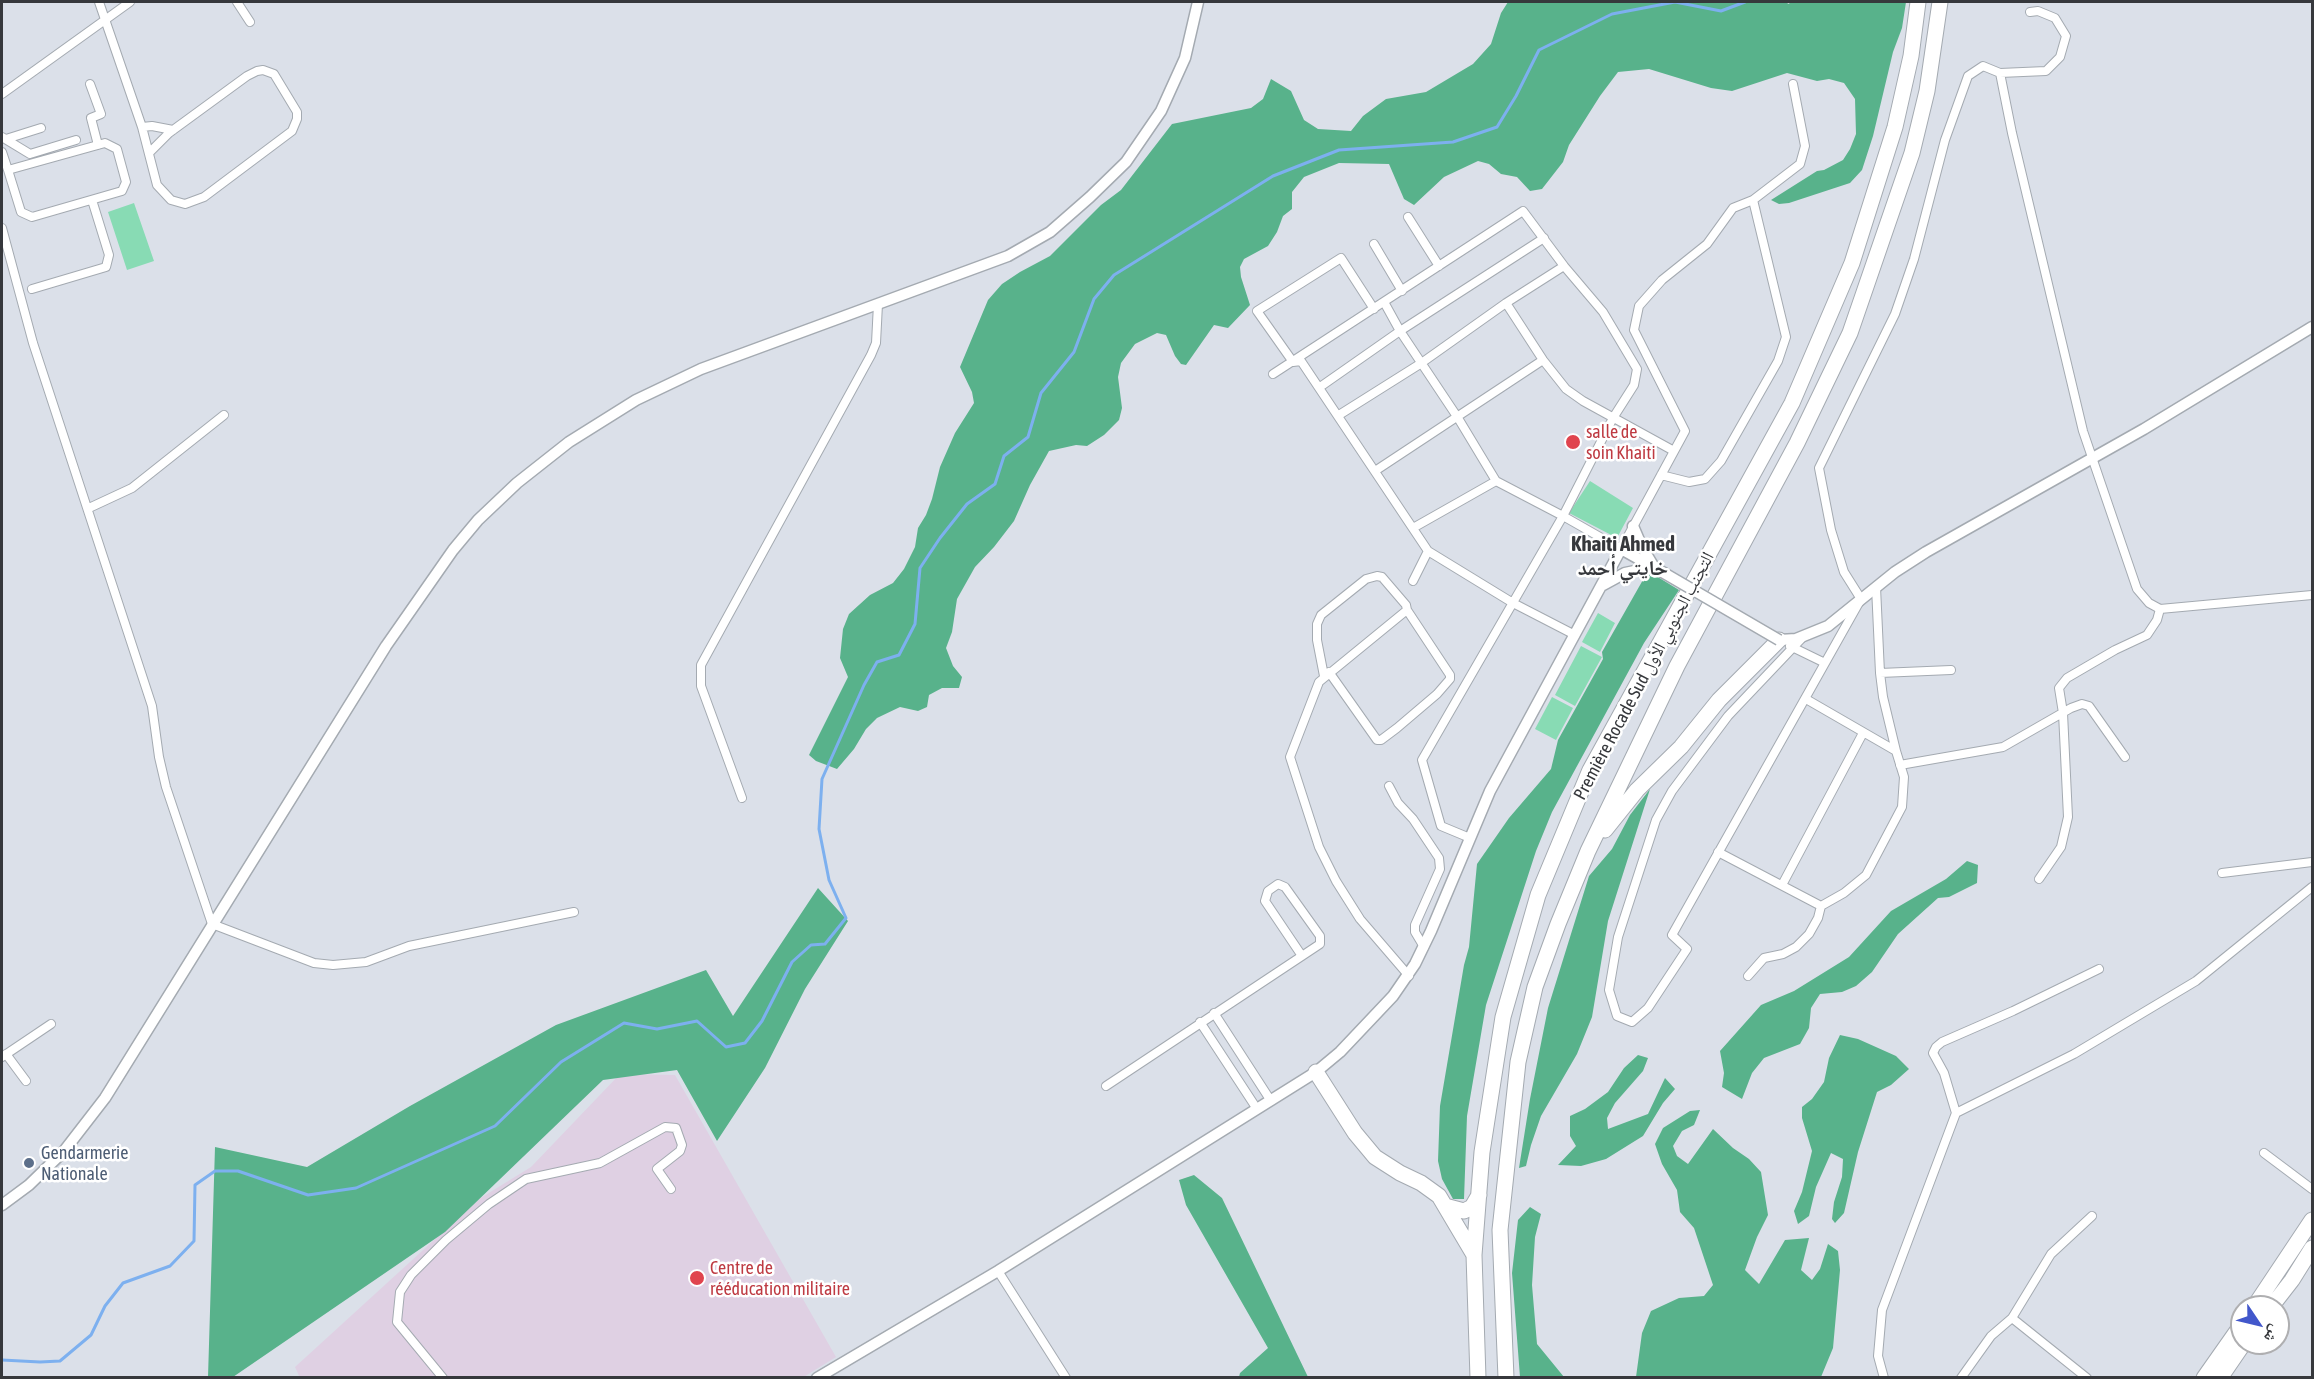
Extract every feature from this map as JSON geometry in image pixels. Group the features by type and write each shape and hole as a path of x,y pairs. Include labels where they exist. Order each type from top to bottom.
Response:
{"highway":[{"name":"Première Rocade Sud التجنب الجنوبي الأول","path":"1478,1377 1474,1255 1482,1152 1503,1017 1538,895 1590,770 1792,403 1852,263 1881,175 1900,104 1918,2"},
{"name":"Première Rocade Sud التجنب الجنوبي الأول","path":"1506,1377 1500,1230 1518,1062 1535,987 1588,851 1677,666 1797,443 1850,333 1912,153 1927,91 1940,2"},
{"path":"1588,851 1637,790 1681,747 1714,706 1786,644"},
{"path":"1316,1072 1355,1133 1375,1157 1439,1196 1474,1255"},
{"path":"1445,1206 1464,1211 1472,1207 1479,1194"},
{"path":"2295,1246 2313,1207"},
{"path":"2262,1295 2313,1220"},
{"path":"2292,1280 2313,1248"},
{"path":"2280,1295 2313,1254"},
{"path":"2204,1377 2230,1341"},
{"path":"2224,1375 2236,1355"}],"main road":[{"path":"2,1205 29,1185 64,1151 105,1098 386,646 453,550 478,520 517,483 569,442 636,400 700,369 1008,256 1050,232 1126,162 1161,111 1185,58 1198,2"},
{"path":"817,1377 998,1271 1271,1101 1316,1072 1350,1042 1409,975 1424,947 1498,776 1621,549 1786,644 1828,626 1876,587 1926,552 2091,459 2313,327"},
{"path":"1634,526 1642,547 1654,567"},
{"path":"1600,587 1625,573 1654,567"}],"street":[{"path":"99,2 142,127 149,153 161,192 178,203 191,203 204,196 286,136 295,125 297,112 274,74 263,70 257,71 174,130 149,153"},
{"path":"2,94 130,2"},
{"path":"237,2 250,22"},
{"path":"1803,637 1786,644 1728,716 1672,791 1656,820 1618,937 1609,990 1617,1016 1632,1022 1648,1008 1687,949 1672,935 1861,599 1844,572 1840,561 1831,530 1819,468 1895,314 1914,259 1945,140 1968,76 1983,66 2000,73 2046,71 2060,57 2066,36 2055,18 2038,11 2030,12"},
{"path":"2000,73 2017,156 2091,459 2137,589 2149,603 2160,609 2313,595"},
{"path":"90,84 101,114 91,118 98,145"},
{"path":"1384,302 1420,364 1458,418 1496,481 1621,549 1685,431 1634,330 1639,306 1662,280 1707,244 1732,208 1753,200 1800,164 1805,146 1793,84"},
{"path":"142,127 152,126 174,130"},
{"path":"4,138 41,128"},
{"path":"4,138 30,154 76,140"},
{"path":"2,152 21,212 32,217 122,191 126,182 117,149 105,143 8,170"},
{"path":"32,289 106,267 109,255 92,200"},
{"path":"1661,475 1689,482 1705,479 1721,462 1778,361 1786,338 1753,200"},
{"path":"1273,374 1524,211 1564,266 1603,312 1637,369 1634,385 1613,418 1563,516 1422,760 1441,826 1470,838"},
{"path":"1408,217 1439,266"},
{"path":"2,228 33,344 89,508 152,706 166,787 212,924 314,963 333,964 366,962 409,946 574,912"},
{"path":"1320,387 1400,331 1544,238"},
{"path":"1374,244 1402,291"},
{"path":"1293,362 1257,311 1341,258 1374,309"},
{"path":"1339,415 1420,364 1506,303 1564,266"},
{"path":"1506,303 1543,360 1566,389 1674,451"},
{"path":"742,798 701,686 701,665 871,355 876,343 878,304"},
{"path":"1375,471 1543,360"},
{"path":"1293,362 1301,361 1320,387 1428,551 1513,603 1575,635"},
{"path":"89,508 132,488 224,415"},
{"path":"1413,528 1496,481"},
{"path":"1413,581 1428,551"},
{"path":"1377,576 1382,577 1406,605 1407,610 1450,675 1450,679 1437,694 1397,728 1381,740 1377,740 1327,674 1317,624 1321,615 1366,579 1377,576"},
{"path":"1748,976 1764,958 1783,954 1796,946 1809,934 1818,918 1821,906 1844,893 1866,875 1902,807 1904,777 1883,697 1880,673 1876,587"},
{"path":"2039,879 2061,847 2068,817 2063,713 2059,688 2067,678 2115,650 2147,635 2157,620 2160,609"},
{"path":"1407,610 1327,674 1314,691 1290,757 1318,847 1336,880 1360,919 1409,975"},
{"path":"1786,644 1825,663"},
{"path":"1880,673 1951,670"},
{"path":"1806,699 1896,751"},
{"path":"1900,765 2003,747 2082,704 2089,706 2125,758"},
{"path":"1782,885 1863,733"},
{"path":"1389,786 1398,803 1413,819 1439,858 1440,869 1415,924 1415,932 1424,947"},
{"path":"1718,852 1821,906"},
{"path":"2222,873 2257,871 2313,862"},
{"path":"1106,1086 1200,1022 1302,956 1320,944 1321,939 1285,886 1278,884 1268,891 1265,901 1302,956"},
{"path":"1956,1113 2074,1054 2196,981 2313,887"},
{"path":"1884,1377 1878,1356 1882,1310 1956,1113 1944,1073 1933,1053 1936,1047 1942,1042 2013,1011 2099,969"},
{"path":"1214,1013 1271,1101"},
{"path":"1200,1022 1257,1109"},
{"path":"26,1081 4,1055 51,1024"},
{"path":"443,1377 397,1322 400,1292 411,1275 446,1240 489,1204 526,1179 600,1163 665,1127 676,1128 682,1144 680,1151 657,1170 671,1189"},
{"path":"2265,1154 2313,1189"},
{"path":"1961,1377 1991,1336 2012,1317 2051,1254 2092,1216"},
{"path":"998,1271 1066,1377"},
{"path":"2012,1317 2087,1377"}],"shaded area":[{"path":"620,1074 675,1075 836,1357 802,1378 300,1378 295,1367 479,1199 531,1167"}],"green space":[{"path":"1508,2 1787,2 1788,4 1792,2 1906,2 1902,28 1893,52 1873,136 1862,170 1850,183 1789,203 1779,204 1771,200 1817,171 1824,170 1843,160 1850,149 1856,134 1855,99 1844,83 1829,79 1817,81 1787,73 1732,91 1711,88 1649,69 1618,72 1569,145 1563,162 1542,189 1530,191 1517,177 1501,174 1489,164 1478,161 1444,177 1414,205 1404,199 1389,164 1339,163 1304,177 1292,192 1292,209 1283,216 1268,246 1244,259 1240,267 1250,305 1228,328 1214,325 1186,365 1181,364 1175,356 1166,335 1157,333 1135,344 1121,363 1118,377 1122,408 1119,420 1104,435 1087,446 1076,445 1049,451 1014,521 975,567 957,599 952,632 946,648 953,666 962,677 959,688 942,688 929,695 927,707 918,711 900,707 877,718 866,729 854,749 837,769 816,761 809,755 848,677 840,658 843,629 849,614 870,595 893,583 904,569 915,547 918,528 932,499 940,467 955,433 974,403 972,392 960,367 988,300 1002,284 1050,256 1101,205 1121,190 1172,124 1251,108 1263,99 1271,79 1291,91 1304,120 1318,129 1351,131 1363,116 1386,99 1426,92 1473,64 1491,44 1501,13"},
{"path":"134,203 154,261 127,270 108,212"},
{"path":"1590,481 1633,508 1617,538 1569,513"},
{"path":"1648,571 1679,590 1644,643 1552,812 1536,851 1486,1005 1467,1116 1464,1199 1453,1199 1442,1179 1438,1161 1440,1106 1469,947 1477,864 1509,818 1551,769 1558,740 1603,659 1602,652"},
{"path":"1598,613 1615,623 1600,652 1582,642"},
{"path":"1581,646 1602,657 1575,706 1555,695"},
{"path":"1552,697 1573,708 1556,740 1535,729"},
{"path":"1650,789 1608,921 1592,1017 1577,1054 1541,1116 1526,1166 1519,1168 1548,1008 1589,876 1612,849 1630,815"},
{"path":"1967,861 1978,865 1977,883 1949,897 1938,898 1898,934 1872,972 1856,986 1842,992 1820,994 1811,1008 1809,1028 1800,1044 1764,1058 1752,1073 1742,1099 1722,1087 1724,1073 1720,1051 1761,1005 1794,991 1849,957 1891,911 1946,879"},
{"path":"818,888 848,921 805,989 765,1068 717,1141 677,1070 603,1080 445,1232 233,1377 208,1377 215,1147 307,1167 410,1106 556,1025 706,970 733,1016"},
{"path":"1840,1035 1858,1039 1896,1056 1909,1069 1891,1085 1877,1092 1858,1152 1844,1213 1835,1223 1832,1219 1834,1202 1842,1177 1843,1159 1831,1153 1816,1187 1809,1216 1798,1224 1794,1211 1802,1192 1812,1151 1802,1118 1802,1107 1812,1099 1824,1082 1829,1058"},
{"path":"1638,1055 1648,1058 1643,1071 1615,1103 1607,1118 1608,1129 1648,1114 1665,1078 1675,1089 1663,1103 1643,1136 1606,1159 1581,1166 1558,1165 1576,1146 1570,1136 1570,1116 1585,1109 1608,1092 1624,1068"},
{"path":"1700,1110 1694,1125 1682,1131 1673,1146 1677,1156 1688,1164 1713,1129 1761,1172 1768,1215 1745,1270 1759,1284 1785,1240 1809,1238 1801,1270 1812,1280 1820,1269 1828,1244 1838,1251 1840,1270 1833,1348 1821,1377 1636,1377 1642,1333 1651,1311 1679,1298 1704,1296 1713,1285 1694,1228 1680,1212 1677,1190 1662,1164 1655,1144 1663,1128 1690,1111"},
{"path":"1194,1175 1222,1198 1308,1377 1239,1377 1240,1373 1268,1348 1186,1205 1179,1180"},
{"path":"1530,1207 1541,1214 1535,1237 1532,1285 1537,1344 1564,1377 1520,1377 1512,1273 1518,1220"}],"waterway":[{"path":"2,1360 60,1361 91,1335 105,1306 123,1283 170,1266 194,1241 195,1185 215,1171 238,1171 308,1195 356,1188 495,1126 561,1062 624,1023 657,1029 697,1021 726,1047 745,1043 762,1021 792,962 811,945 825,944 846,918 829,880 819,829 822,779 864,685 877,662 899,655 915,624 920,568 967,504 995,484 1004,456 1028,437 1041,393 1074,352 1094,299 1114,275 1273,176 1339,150 1453,142 1497,127 1516,96 1539,50 1612,14 1675,2 1721,11 1745,2"}],"place":[{"name":"salle de soin Khaiti","path":"1573,442"},
{"name":"Gendarmerie Nationale","path":"29,1163"},
{"name":"Centre de rééducation militaire","path":"697,1278"}],"district":[{"name":"Khaiti Ahmed خايتي أحمد","path":"1623,556"}]}
